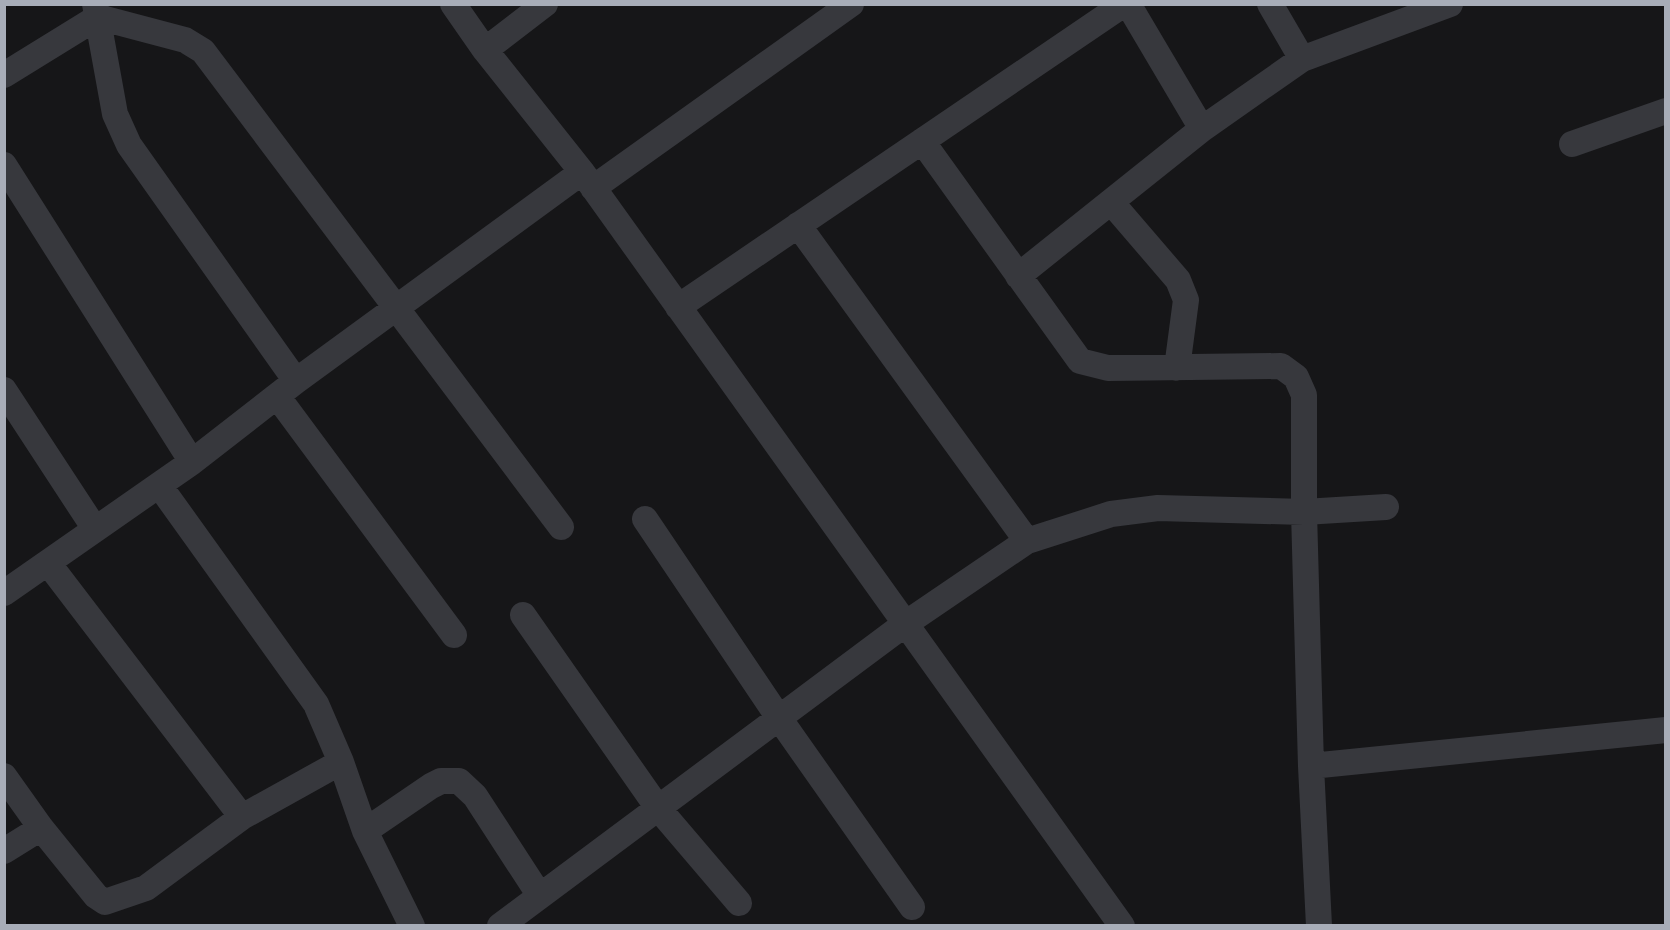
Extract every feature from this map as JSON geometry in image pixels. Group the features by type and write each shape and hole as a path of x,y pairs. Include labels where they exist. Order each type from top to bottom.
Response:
{"street":[{"path":"453,4 485,50 587,180 1122,926"},
{"path":"485,50 545,4"},
{"path":"4,593 192,462 286,389 396,309 850,4"},
{"path":"678,307 1126,4 1202,129"},
{"path":"1270,4 1302,59"},
{"path":"1018,276 1202,129 1302,59 1398,13 1450,4"},
{"path":"4,75 96,11"},
{"path":"96,11 185,40 203,51 561,527"},
{"path":"96,11 115,114 129,145 286,389 454,635"},
{"path":"1572,144 1665,111"},
{"path":"922,141 1080,361 1108,368 1281,366 1296,377 1304,395 1304,512 1311,766 1319,926"},
{"path":"4,165 192,462"},
{"path":"1111,202 1178,280 1186,300 1177,368"},
{"path":"798,225 1027,541"},
{"path":"4,390 95,529"},
{"path":"159,484 316,704 341,762 365,831 412,926"},
{"path":"500,926 905,624 1027,541 1111,514 1158,508 1304,512 1386,507"},
{"path":"645,519 779,718 912,907"},
{"path":"48,563 242,817"},
{"path":"523,615 658,808 739,903"},
{"path":"1311,766 1665,730"},
{"path":"4,776 41,828 96,896 105,902 146,888 242,817 341,762"},
{"path":"365,831 431,786 441,781 459,781 475,796 540,896"},
{"path":"4,851 41,828"}]}
